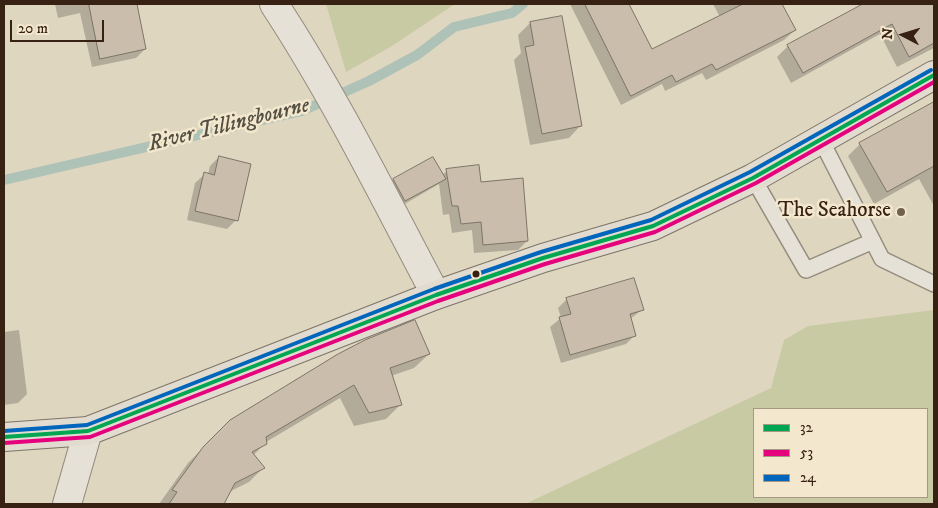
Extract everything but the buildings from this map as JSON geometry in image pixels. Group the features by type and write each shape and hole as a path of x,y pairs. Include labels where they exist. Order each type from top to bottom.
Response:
{"main road":[{"path":"4,437 88,431 436,295 543,258 653,226 753,178 934,75"}],"street":[{"path":"274,4 307,54 436,295"},
{"path":"67,504 88,431"}],"lane":[{"path":"821,140 882,259 934,284"},
{"path":"753,178 806,270 873,241"}],"green space":[{"path":"326,4 455,4 392,46 346,72"},
{"path":"934,310 934,504 525,504 771,388 784,340 808,326"}],"waterway":[{"name":"River Tillingbourne","path":"4,180 302,111 369,81 417,55 454,27 512,13 523,4"}],"transit line":[{"name":"24","path":"4,431 87,425 434,289 541,252 651,220 750,172 931,70"},
{"name":"32","path":"4,437 88,431 436,295 543,258 653,226 753,178 934,75"},
{"name":"53","path":"4,443 90,437 438,301 545,264 655,232 756,183 934,82"}],"place":[{"name":"The Seahorse","path":"901,212"}]}
